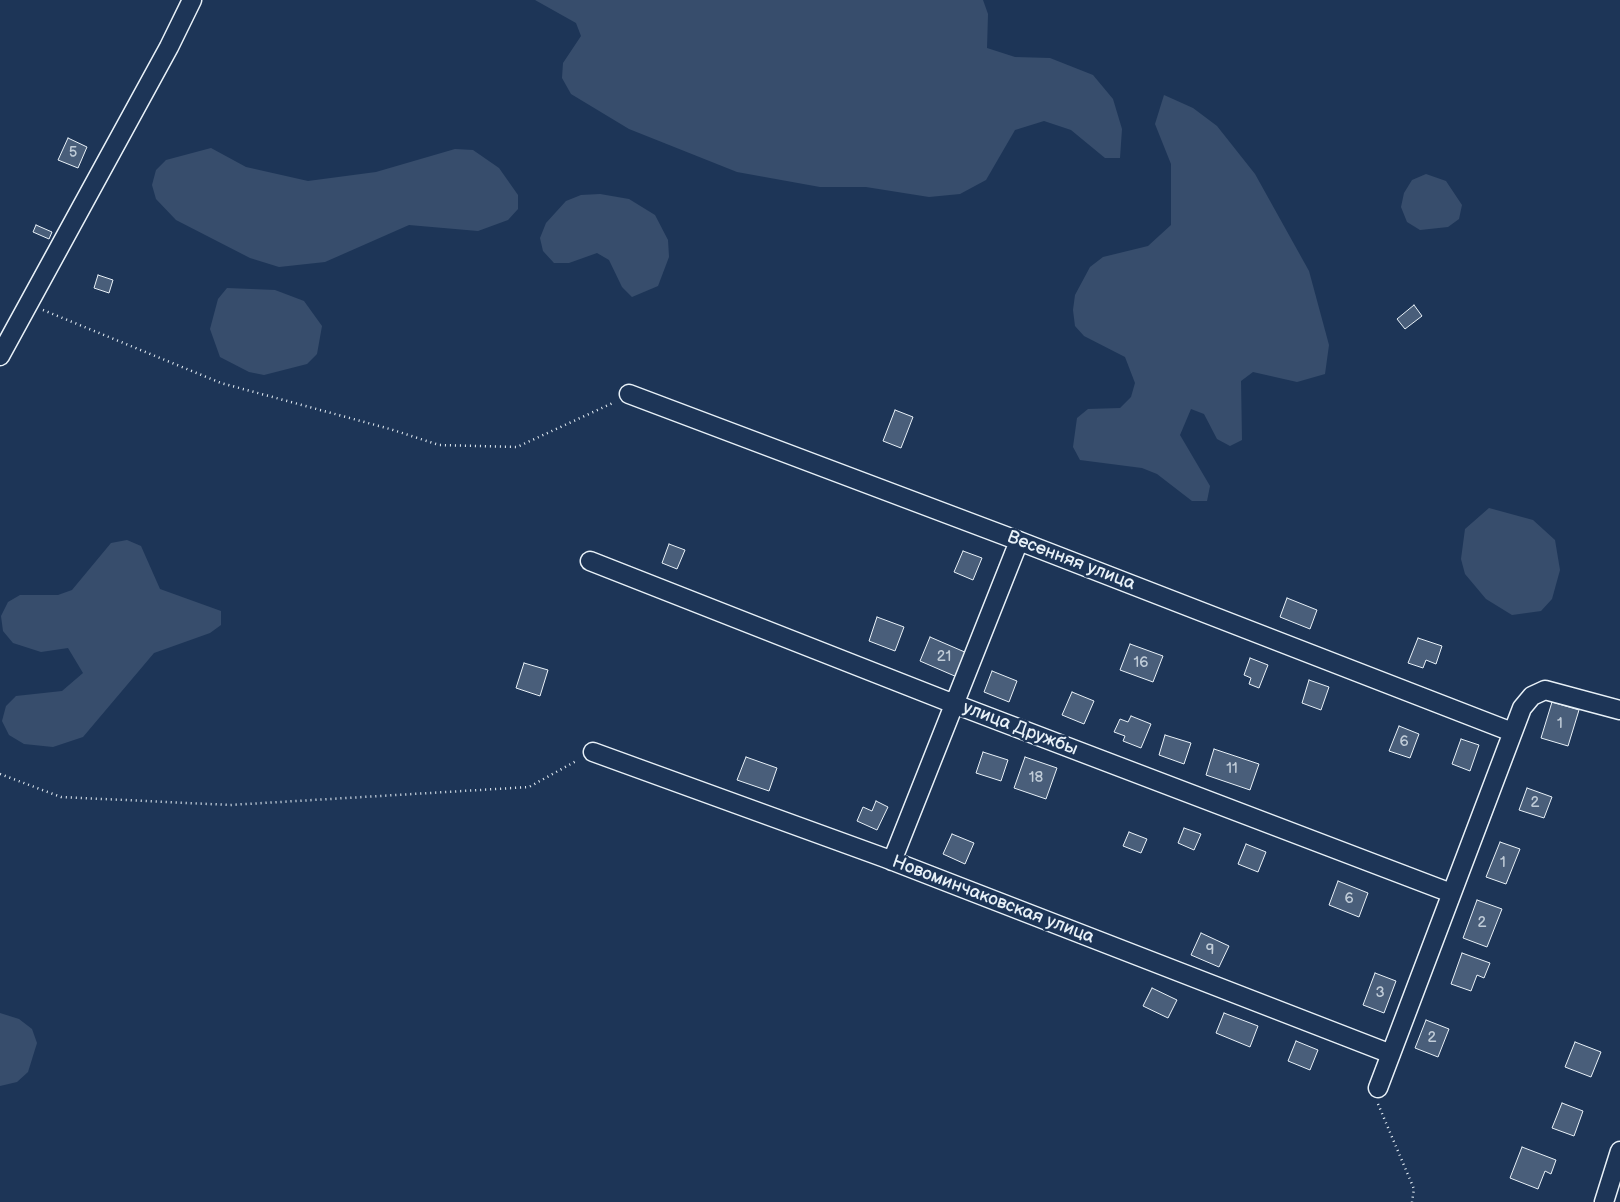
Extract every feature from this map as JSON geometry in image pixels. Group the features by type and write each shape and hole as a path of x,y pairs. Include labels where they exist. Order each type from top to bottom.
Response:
{"street":[{"path":"0,356 169,47 192,0"},
{"name":"Весенняя улица","path":"629,394 1020,541 1512,732"},
{"path":"892,861 1020,541"},
{"name":"улица Дружбы","path":"590,561 954,704 1451,893"},
{"path":"1378,1088 1522,708 1532,696 1545,690 1620,710"},
{"name":"Новоминчаковская улица","path":"593,752 892,861 1391,1054"},
{"path":"1604,1202 1620,1151"}],"path":[{"path":"28,304 221,382 390,428 439,444 517,447 629,394"},
{"path":"0,774 62,797 230,805 529,787 593,752"},
{"path":"1378,1088 1378,1105 1414,1189 1412,1202"}],"shaded area":[{"path":"535,0 983,0 988,14 987,48 1015,57 1050,58 1093,75 1113,99 1122,129 1120,158 1105,158 1071,130 1044,121 1015,130 986,180 960,194 929,197 866,187 820,187 737,172 629,129 571,94 562,78 563,63 581,36 576,23"},
{"path":"1164,95 1193,108 1217,126 1255,174 1309,271 1329,345 1325,374 1297,382 1253,372 1241,381 1242,440 1230,446 1217,439 1204,414 1191,409 1180,435 1210,486 1207,501 1192,501 1157,474 1142,468 1080,460 1073,447 1077,418 1088,409 1120,408 1131,397 1135,383 1125,357 1084,336 1075,326 1073,310 1075,295 1090,267 1103,257 1148,246 1171,225 1171,164 1155,124"},
{"path":"211,148 246,167 308,181 376,172 455,149 473,150 499,168 518,195 518,209 508,220 478,231 409,225 325,262 279,267 250,258 176,220 156,199 152,185 156,170 166,160"},
{"path":"1426,174 1446,181 1462,205 1459,219 1448,227 1420,230 1407,222 1401,207 1404,193 1412,180"},
{"path":"600,194 629,199 655,215 668,240 669,257 658,286 632,297 622,287 609,260 597,253 569,263 554,263 543,251 540,238 546,223 566,201 581,195"},
{"path":"227,288 275,290 304,301 322,326 317,354 307,364 264,375 249,372 220,357 210,329 218,299"},
{"path":"1489,508 1533,520 1555,540 1560,570 1552,599 1541,611 1512,615 1486,599 1465,574 1461,559 1465,529"},
{"path":"127,540 141,546 160,589 221,611 221,625 210,633 154,653 83,737 53,747 24,744 9,735 2,721 6,706 16,696 62,691 83,673 68,648 41,652 13,643 3,631 1,616 8,602 20,595 58,595 72,590 111,543"},
{"path":"0,1013 19,1019 32,1029 37,1043 28,1072 17,1082 0,1086"}],"building":[{"path":"68,138 87,147 78,168 58,160"},
{"path":"36,225 52,232 49,239 33,232"},
{"path":"98,275 113,280 109,293 94,288"},
{"path":"1414,305 1422,316 1405,329 1397,319"},
{"path":"895,410 913,417 901,448 883,441"},
{"path":"669,544 685,550 677,569 662,563"},
{"path":"963,551 982,558 973,580 954,572"},
{"path":"1287,598 1317,610 1310,629 1280,617"},
{"path":"877,617 904,627 895,651 869,641"},
{"path":"930,637 967,653 957,677 920,661"},
{"path":"1418,638 1442,646 1436,664 1426,660 1423,668 1408,663"},
{"path":"1130,644 1163,656 1153,682 1120,670"},
{"path":"1250,658 1268,665 1259,688 1249,684 1251,678 1244,675"},
{"path":"524,663 548,670 540,696 516,688"},
{"path":"992,671 1017,681 1009,702 984,692"},
{"path":"1309,680 1329,687 1321,710 1302,703"},
{"path":"1072,692 1094,701 1084,724 1062,715"},
{"path":"1552,702 1579,710 1568,746 1541,738"},
{"path":"1131,716 1151,724 1141,748 1123,741 1125,736 1114,732 1120,719 1128,722"},
{"path":"1399,726 1419,734 1410,758 1389,751"},
{"path":"1165,735 1191,743 1184,764 1159,755"},
{"path":"1461,739 1479,745 1470,771 1452,764"},
{"path":"1214,749 1259,764 1250,790 1206,775"},
{"path":"983,752 1008,760 1001,781 976,773"},
{"path":"746,757 777,768 769,791 737,780"},
{"path":"1025,757 1057,768 1046,799 1014,788"},
{"path":"1527,788 1552,797 1544,818 1519,810"},
{"path":"876,801 888,807 877,830 857,821 863,807 872,811"},
{"path":"1184,828 1201,834 1194,850 1178,843"},
{"path":"1129,832 1147,839 1141,853 1123,846"},
{"path":"952,834 974,843 965,864 943,854"},
{"path":"1500,842 1520,849 1506,884 1486,877"},
{"path":"1246,844 1266,852 1258,872 1238,864"},
{"path":"1338,881 1368,893 1359,917 1329,905"},
{"path":"1477,900 1502,909 1487,947 1463,938"},
{"path":"1201,933 1229,946 1219,967 1191,955"},
{"path":"1462,953 1490,963 1484,978 1477,975 1471,991 1451,984"},
{"path":"1375,973 1396,981 1384,1013 1363,1005"},
{"path":"1152,988 1177,1000 1168,1018 1143,1006"},
{"path":"1224,1013 1258,1026 1250,1047 1216,1033"},
{"path":"1426,1020 1449,1029 1438,1057 1415,1048"},
{"path":"1296,1041 1318,1050 1310,1070 1288,1061"},
{"path":"1575,1042 1601,1052 1591,1077 1565,1067"},
{"path":"1562,1103 1583,1111 1574,1136 1552,1128"},
{"path":"1522,1147 1556,1160 1551,1174 1545,1171 1538,1189 1510,1178"}]}
